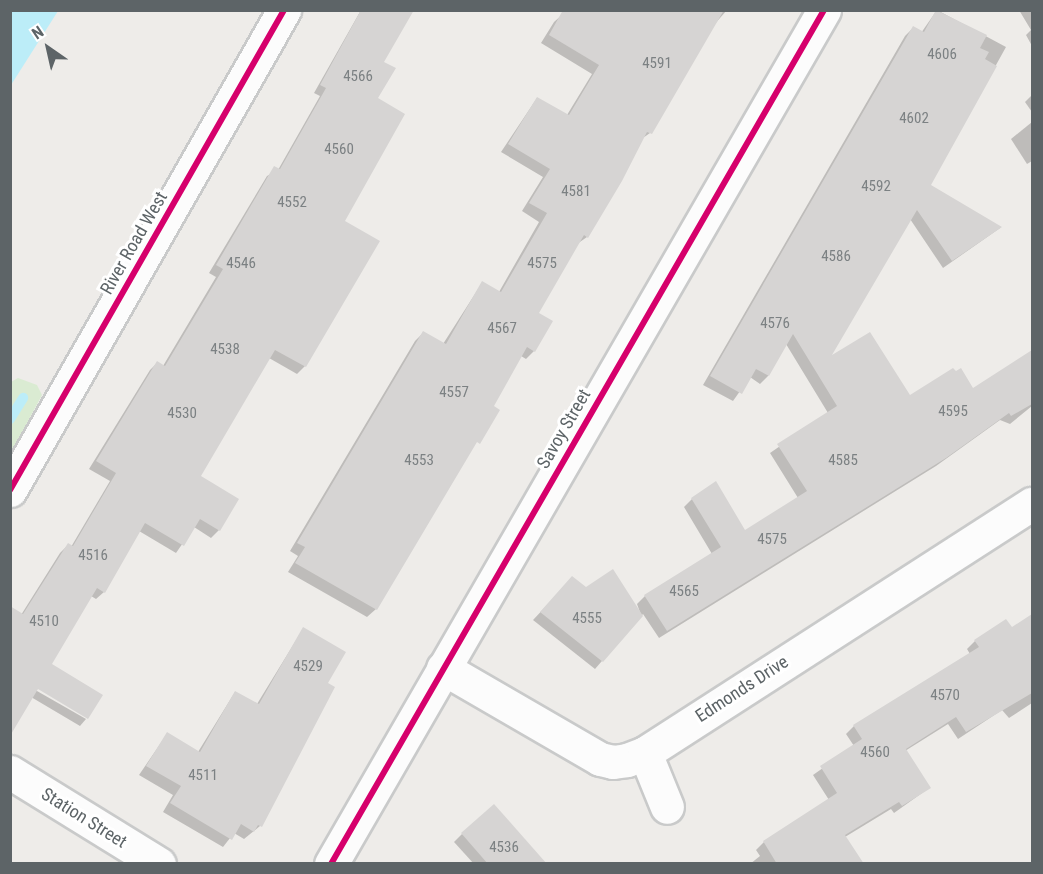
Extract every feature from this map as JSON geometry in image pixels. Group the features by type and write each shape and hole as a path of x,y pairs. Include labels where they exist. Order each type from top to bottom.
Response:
{"street":[{"name":"River Road West","path":"10,490 284,10"},
{"name":"Savoy Street","path":"331,864 824,10"},
{"name":"Edmonds Drive","path":"443,668 600,759 613,762 645,753 1032,504"},
{"path":"645,753 667,807"},
{"name":"Station Street","path":"10,772 159,864"}],"green space":[{"path":"18,378 37,385 42,395 11,453 11,382"}],"water":[{"path":"10,11 58,11 11,85"}],"building":[{"path":"361,10 414,10 384,62 396,68 378,98 405,114 345,221 380,241 306,367 275,350 201,476 239,499 220,531 200,519 184,546 145,523 105,593 97,588 52,664 103,695 88,719 38,689 10,736 10,606 23,614 68,543 73,546 116,473 96,461 157,361 165,366 223,269 216,265 274,166 280,169 326,88 320,85"},
{"path":"563,10 724,10 652,134 647,132 622,181 588,238 584,235 539,313 553,321 535,352 527,347 494,406 500,410 480,444 477,442 377,610 295,563 305,547 297,543 423,331 446,344 482,281 501,292 547,213 529,203 550,169 508,144 537,97 569,115 599,65 549,35"},
{"path":"936,10 987,35 980,48 989,52 985,59 997,66 931,185 1002,227 952,261 917,210 832,355 870,332 910,395 953,368 956,371 961,368 973,388 1032,350 1032,404 1011,416 1009,413 946,458 667,631 644,595 721,547 691,498 716,481 745,530 807,491 777,444 837,406 793,334 769,376 756,369 742,394 710,376 913,26 924,32"},
{"path":"613,569 643,616 603,662 540,612 572,576 586,587"},
{"path":"1032,614 1032,693 966,732 956,717 906,749 931,788 902,806 899,802 845,835 864,864 777,864 763,841 837,793 820,766 862,739 853,725 979,647 974,640 1006,619 1012,627"},
{"path":"303,627 346,652 328,683 335,687 262,827 258,825 254,832 241,824 232,840 170,803 181,786 146,766 167,732 200,752 235,691 259,704"},
{"path":"494,804 547,864 488,864 461,833"}],"waterway":[{"path":"10,419 23,398"}],"cycle path":[{"path":"10,490 284,10"},
{"path":"331,864 824,10"}]}
